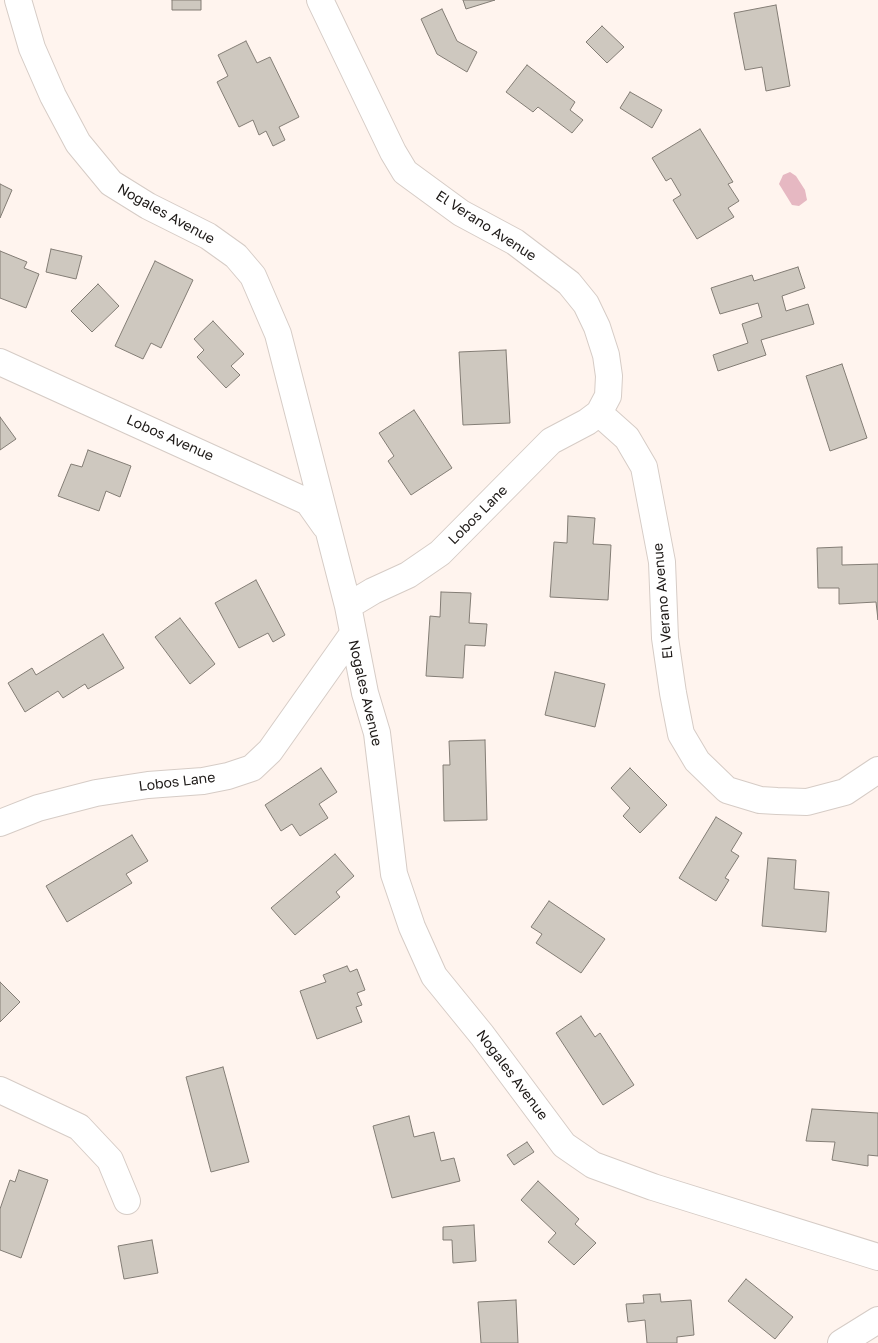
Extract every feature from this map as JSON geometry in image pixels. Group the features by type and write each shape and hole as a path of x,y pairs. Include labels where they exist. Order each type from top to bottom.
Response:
{"street":[{"name":"Nogales Avenue","path":"18,0 32,48 53,96 78,144 111,183 148,206 208,236 236,256 253,276 278,334 348,606 352,635 365,693 377,733 394,874 412,926 434,976 564,1145 593,1164 653,1187 878,1257"},
{"name":"El Verano Avenue","path":"320,0 393,152 405,172 461,213 515,242 569,283 586,304 597,327 607,362 608,396 599,413 627,438 644,467 648,480 662,562 665,638 681,734 697,761 727,790 760,800 807,802 845,792 878,770"},
{"name":"Lobos Avenue","path":"0,362 308,502 328,530"},
{"name":"Lobos Lane","path":"348,606 373,590 408,575 440,553 551,441 599,413"},
{"name":"Lobos Lane","path":"0,823 38,808 96,793 148,785 203,781 228,776 252,768 270,751 352,635"},
{"path":"0,1090 79,1127 110,1160 127,1201"},
{"path":"841,1343 878,1320"}],"shaded area":[{"path":"790,172 796,176 805,190 807,200 799,206 792,205 779,184 783,175"}],"building":[{"path":"172,0 201,0 201,10 172,10"},
{"path":"463,0 495,0 466,9"},
{"path":"776,5 790,86 766,91 762,67 745,70 734,13"},
{"path":"442,9 457,41 477,52 467,72 437,54 421,19"},
{"path":"602,26 624,47 607,63 586,42"},
{"path":"246,41 257,63 270,57 299,117 279,127 285,140 273,146 266,131 259,135 253,120 239,127 217,82 228,76 218,55"},
{"path":"527,65 575,102 570,110 583,120 572,133 538,107 533,112 506,92"},
{"path":"630,92 662,110 652,128 620,108"},
{"path":"700,129 733,182 728,184 739,201 728,208 734,217 697,239 673,200 681,195 671,178 666,181 652,158"},
{"path":"0,184 12,190 0,218"},
{"path":"51,249 82,256 76,279 46,272"},
{"path":"0,251 27,262 24,268 39,274 26,308 0,298"},
{"path":"155,261 193,280 161,348 151,343 143,359 115,346"},
{"path":"798,267 805,288 782,296 786,311 808,304 814,324 761,340 766,355 718,371 713,355 748,343 742,324 762,317 758,303 720,314 711,288 752,275 754,281"},
{"path":"98,284 119,306 92,332 71,311"},
{"path":"213,321 244,354 231,366 240,375 226,388 197,357 204,350 194,339"},
{"path":"506,350 510,423 463,425 459,352"},
{"path":"842,364 867,438 830,451 806,376"},
{"path":"414,410 452,468 411,495 388,461 394,456 379,433"},
{"path":"0,417 16,439 0,450"},
{"path":"88,450 131,466 120,497 106,491 99,511 58,496 71,464 82,467"},
{"path":"568,516 595,518 593,544 611,545 608,600 550,597 554,542 567,543"},
{"path":"842,547 842,565 878,564 878,620 876,602 839,604 839,588 818,588 817,548"},
{"path":"256,580 285,635 273,642 268,633 239,648 215,603"},
{"path":"441,592 471,593 469,623 487,624 485,646 465,645 463,678 426,676 430,616 440,617"},
{"path":"180,618 215,664 190,684 155,637"},
{"path":"103,634 124,668 88,689 85,684 63,698 58,691 25,712 8,683 32,668 36,675"},
{"path":"555,672 605,684 595,727 545,715"},
{"path":"485,740 487,820 444,821 443,765 450,765 449,741"},
{"path":"321,768 337,792 319,804 328,818 300,836 292,824 281,831 265,805"},
{"path":"630,768 667,805 640,833 623,816 630,808 611,788"},
{"path":"716,817 742,833 731,851 739,856 725,878 729,880 716,901 679,878"},
{"path":"132,835 148,861 126,874 132,883 67,922 46,886"},
{"path":"335,854 354,876 336,892 340,897 295,935 271,908"},
{"path":"768,858 796,860 794,889 829,892 826,932 762,926"},
{"path":"549,901 605,939 581,973 536,943 542,934 531,927"},
{"path":"347,966 350,972 357,969 365,990 357,993 362,1005 356,1007 362,1022 317,1039 300,991 326,982 323,975"},
{"path":"0,982 20,1002 0,1022"},
{"path":"581,1016 595,1037 600,1033 634,1085 603,1105 556,1033"},
{"path":"223,1067 249,1162 211,1172 186,1077"},
{"path":"812,1109 878,1113 878,1156 868,1155 868,1166 832,1160 835,1142 806,1141"},
{"path":"409,1116 414,1137 434,1132 441,1161 454,1158 460,1181 392,1198 373,1126"},
{"path":"527,1142 534,1152 514,1165 507,1155"},
{"path":"19,1170 48,1180 21,1258 0,1250 0,1209 10,1180 15,1182"},
{"path":"538,1181 579,1219 575,1224 596,1243 574,1265 548,1242 556,1233 521,1200"},
{"path":"474,1225 476,1261 453,1263 452,1240 443,1240 443,1227"},
{"path":"152,1240 158,1273 124,1279 118,1246"},
{"path":"746,1279 793,1317 775,1339 728,1301"},
{"path":"660,1294 661,1302 691,1300 694,1335 677,1337 677,1343 647,1343 645,1320 628,1322 626,1304 644,1303 643,1295"},
{"path":"516,1300 518,1343 481,1343 478,1302"}]}
